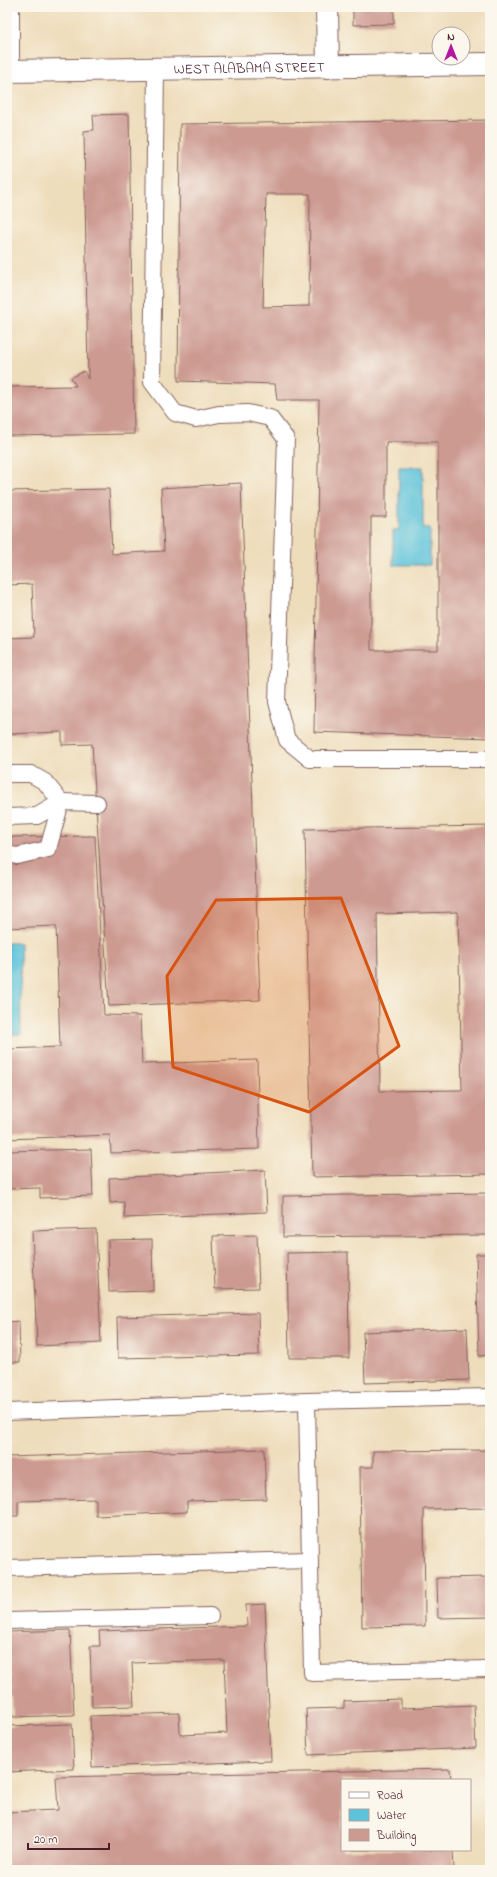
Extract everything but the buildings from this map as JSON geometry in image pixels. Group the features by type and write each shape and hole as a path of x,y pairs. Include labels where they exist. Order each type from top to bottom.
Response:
{"street":[{"path":"327,7 328,67"},
{"name":"WEST ALABAMA STREET","path":"9,71 490,64"}],"lane":[{"path":"9,71 10,7"},
{"path":"156,69 152,382 175,413 196,419 219,414 248,413 270,418 286,439 277,702 287,740 310,759 490,759"},
{"path":"7,774 31,774 45,782 61,802"},
{"path":"7,854 17,856 48,849 61,802"},
{"path":"7,817 36,816 61,802 97,803"},
{"path":"7,1412 307,1401 490,1397"},
{"path":"307,1401 312,1673 490,1669"},
{"path":"7,1568 310,1560"},
{"path":"7,1621 210,1616"}],"highlighted area":[{"path":"341,898 399,1046 309,1112 173,1067 167,976 216,900"}],"water":[{"path":"399,467 423,467 423,528 430,528 430,565 393,565 393,530 399,530"},
{"path":"7,943 20,943 21,1034 7,1035"}]}
